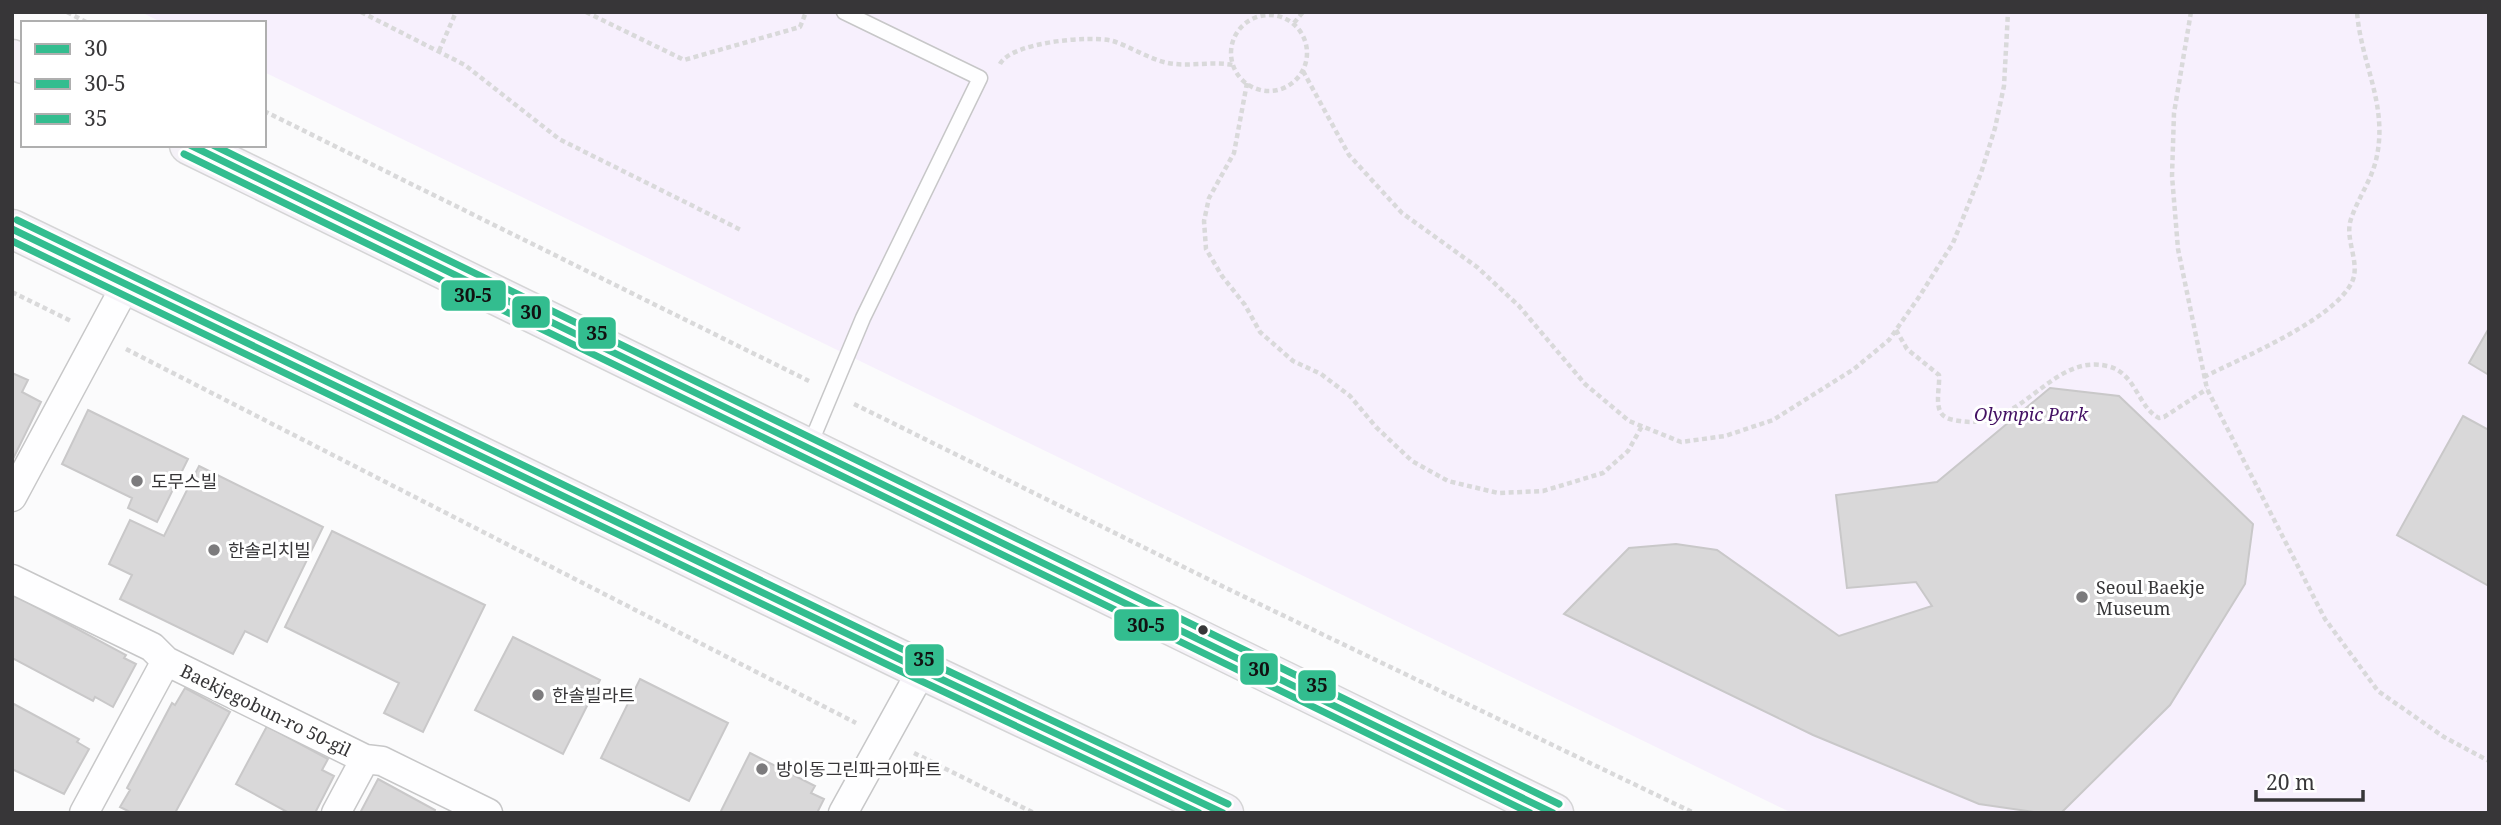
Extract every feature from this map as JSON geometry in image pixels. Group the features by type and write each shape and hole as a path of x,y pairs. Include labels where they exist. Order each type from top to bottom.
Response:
{"main road":[{"path":"193,147 1554,813"},
{"path":"12,229 922,670 1224,813"}],"street":[{"path":"12,497 127,285"},
{"name":"Baekjegobun-ro 50-gil","path":"12,579 152,647 166,661 365,759 382,761 488,813"},
{"name":"Baekjegobun-ro 50-gil","path":"84,813 166,661"},
{"path":"843,813 922,670"},
{"name":"Baekjegobun-ro 50-gil","path":"336,813 365,759"}],"lane":[{"path":"809,449 863,318 979,78 844,12"}],"path":[{"path":"67,12 84,21"},
{"path":"361,12 465,65 559,139 741,230"},
{"path":"439,51 456,12"},
{"path":"586,12 684,60 800,27 806,12"},
{"path":"1251,12 1256,17"},
{"path":"1294,23 1303,12"},
{"path":"1303,71 1349,155 1402,213 1477,267 1519,306 1585,384 1629,421 1681,442 1725,436 1773,420 1854,369 1889,340 1953,243 1981,173 2004,86 2008,12"},
{"path":"2191,12 2174,113 2172,176 2178,249 2207,389 2325,619 2378,691 2444,737 2489,761"},
{"path":"2204,377 2290,333 2324,311 2342,296 2353,281 2350,220 2370,181 2380,132 2378,101 2359,36 2357,12"},
{"path":"1269,13 1282,16 1294,23 1307,45 1303,71 1295,81 1283,88 1270,91 1257,89 1247,83 1233,65 1231,53 1237,32 1256,17 1269,13"},
{"path":"979,78 994,76 1004,57 1019,48 1061,41 1110,40 1168,63 1194,65 1214,62 1233,65"},
{"path":"1247,83 1234,153 1209,198 1204,221 1206,249 1222,276 1245,305 1260,332 1293,360 1321,374 1350,396 1376,427 1412,461 1448,481 1499,493 1543,491 1603,473 1628,451 1643,426"},
{"path":"266,111 1224,587 1693,813"},
{"path":"12,292 1034,813"},
{"path":"1896,330 1907,349 1939,375 1939,406 1941,414 1948,419 1980,422 1997,417 2013,410 2057,376 2093,364 2117,370 2131,382 2149,410 2159,418 2207,389"}],"green space":[{"name":"Olympic Park","path":"141,12 2489,12 2489,813 1792,813 266,73 266,21 159,21"}],"building":[{"path":"2489,328 2489,375 2469,363"},
{"path":"12,373 28,380 22,392 41,402 12,461"},
{"name":"Seoul Baekje Museum","path":"2050,388 2119,396 2253,524 2245,584 2170,705 2061,813 2041,813 1979,804 1813,735 1564,614 1629,548 1676,544 1717,550 1839,636 1932,606 1916,582 1847,588 1836,495 1937,482"},
{"name":"도무스빌","path":"88,410 188,459 157,522 128,508 132,498 62,464"},
{"path":"2463,416 2489,430 2489,586 2397,535"},
{"name":"한솔리치빌","path":"199,466 323,527 267,642 245,631 233,654 120,599 132,575 109,564 130,520 164,536"},
{"path":"332,531 485,605 423,732 384,713 399,683 285,627"},
{"path":"12,594 126,655 124,658 136,664 113,707 95,697 93,701 12,658"},
{"name":"한솔빌라트","path":"513,637 600,680 563,754 475,710"},
{"path":"640,679 728,723 689,801 601,758"},
{"path":"185,688 230,712 175,813 132,813 120,807 130,790 127,788 172,703 175,705"},
{"path":"12,703 79,739 77,742 89,749 64,794 12,769"},
{"path":"267,726 328,759 322,770 334,776 315,813 289,813 236,784"},
{"name":"방이동그린파크아파트","path":"750,753 815,786 811,793 824,799 817,813 720,813"},
{"path":"378,779 435,810 434,813 360,813"}],"transit line":[{"name":"30","path":"194,147 1553,813"},
{"name":"35","path":"217,147 1559,804"},
{"name":"30-5","path":"184,154 1530,813"},
{"name":"35","path":"17,220 1228,804"},
{"name":"30","path":"12,229 1223,813"},
{"name":"30-5","path":"12,241 1199,813"}],"place":[{"name":"도무스빌","path":"137,481"},
{"name":"한솔리치빌","path":"214,550"},
{"name":"Seoul Baekje Museum","path":"2082,597"},
{"name":"한솔빌라트","path":"538,695"},
{"name":"방이동그린파크아파트","path":"762,769"}]}
